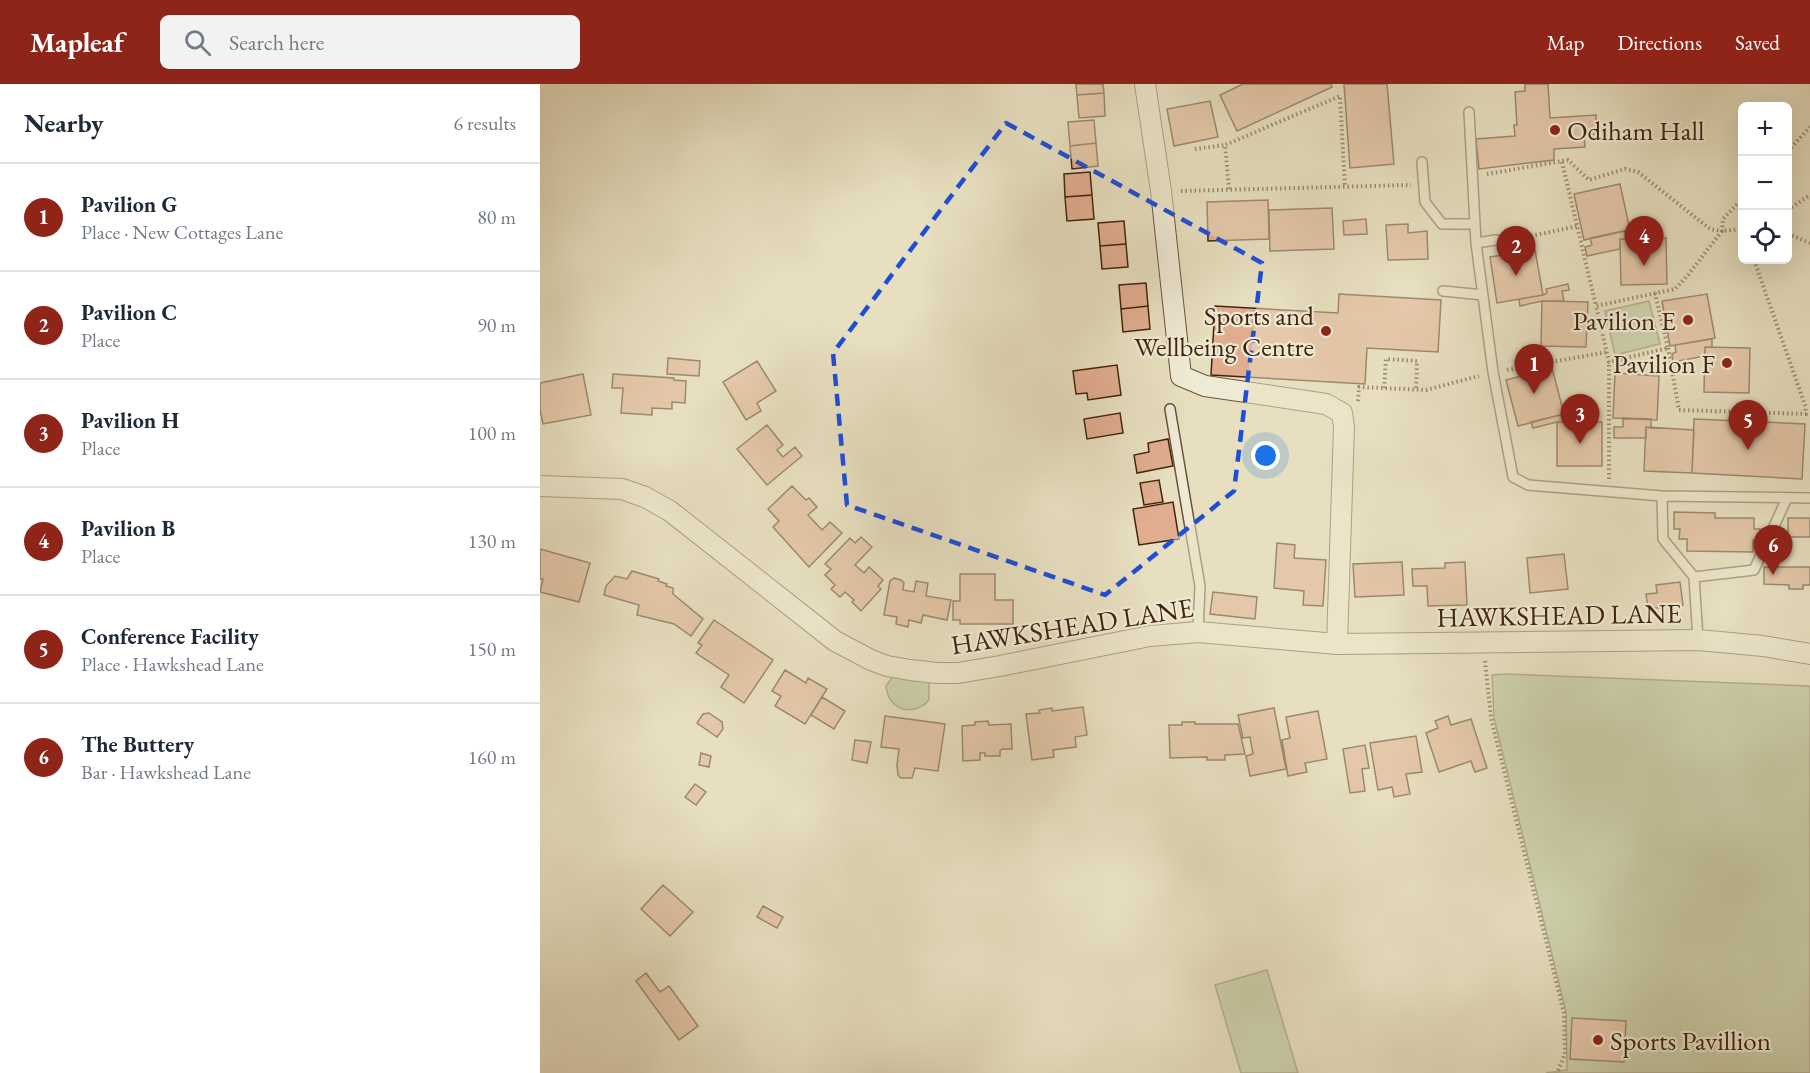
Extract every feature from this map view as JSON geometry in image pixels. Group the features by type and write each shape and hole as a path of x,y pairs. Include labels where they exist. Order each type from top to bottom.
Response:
{"street":[{"path":"1145,84 1161,191 1181,376 1205,386 1326,404 1342,413 1344,427 1337,644"},
{"name":"HAWKSHEAD LANE","path":"540,486 622,489 645,497 670,511 835,641 887,666 937,673 958,673 1000,666 1150,636 1198,632 1337,644 1698,640 1763,646 1810,654"}],"lane":[{"path":"1469,112 1476,243 1493,372 1513,477 1528,485 1662,496 1810,498"},
{"path":"1422,162 1425,202 1442,224 1474,224"},
{"path":"1476,243 1496,240"},
{"path":"1443,291 1483,295"},
{"path":"1170,409 1200,586 1198,632"},
{"path":"1662,496 1663,538 1694,577 1698,640"},
{"path":"1694,577 1754,570 1787,498"}],"path":[{"path":"1195,148 1225,145 1340,96 1345,187"},
{"path":"1792,147 1810,127"},
{"path":"1225,145 1229,189"},
{"path":"1472,177 1568,160 1589,180 1625,169 1638,172 1710,229 1738,229"},
{"path":"1562,162 1609,362 1609,491"},
{"path":"1161,191 1424,184"},
{"path":"1792,207 1810,195"},
{"path":"1596,306 1675,288 1722,231 1722,219 1738,205"},
{"path":"1531,236 1578,226"},
{"path":"1792,236 1810,243"},
{"path":"1655,292 1679,410 1806,414 1805,405 1755,264"},
{"path":"1609,362 1668,348"},
{"path":"1358,395 1359,387 1426,390 1493,372 1607,352"},
{"path":"1384,388 1386,359 1417,361 1416,389"},
{"path":"1483,643 1491,718 1564,1012 1565,1054 1557,1073"}],"highlighted area":[{"path":"1006,123 1262,263 1234,491 1105,595 847,505 833,353"}],"green space":[{"path":"1649,301 1660,344 1615,355 1605,311"},
{"path":"1492,675 1810,686 1810,1073 1546,1073 1567,1070 1566,1012 1494,718"},
{"path":"893,676 926,681 929,684 929,700 916,709 902,709 896,706 891,701 886,686"},
{"path":"1267,970 1298,1073 1241,1073 1215,985"}],"building":[{"path":"1076,84 1103,84 1104,93 1077,95"},
{"path":"1243,84 1331,84 1332,87 1237,131 1220,95"},
{"path":"1344,84 1387,84 1394,164 1350,168"},
{"name":"Odiham Hall","path":"1525,84 1548,84 1550,118 1596,115 1597,134 1584,135 1585,147 1554,149 1554,160 1479,169 1476,139 1515,136 1514,125 1517,125 1515,92 1525,91"},
{"path":"1104,93 1105,116 1079,118 1077,95"},
{"path":"1210,101 1218,137 1174,146 1167,109"},
{"path":"1094,120 1096,143 1070,146 1068,122"},
{"path":"1096,143 1098,166 1072,169 1070,146"},
{"path":"1090,172 1092,195 1065,197 1064,174"},
{"path":"1620,184 1630,230 1584,240 1574,194"},
{"path":"1092,195 1094,219 1067,221 1065,197"},
{"path":"1268,200 1269,239 1208,241 1207,202"},
{"path":"1332,208 1334,249 1270,251 1269,210"},
{"path":"1366,219 1367,234 1344,235 1343,221"},
{"path":"1124,221 1126,244 1100,246 1098,223"},
{"path":"1408,224 1408,233 1427,231 1428,259 1388,260 1386,225"},
{"path":"1628,230 1628,239 1620,239 1620,249 1587,256 1585,247 1592,245 1590,238"},
{"path":"1666,238 1667,284 1621,285 1620,239"},
{"path":"1126,244 1128,267 1102,269 1100,246"},
{"path":"1535,250 1543,295 1497,303 1490,257"},
{"path":"1146,283 1148,306 1121,309 1119,285"},
{"path":"1568,284 1569,290 1562,291 1564,301 1542,301 1520,306 1519,299 1543,295 1547,293 1546,289"},
{"name":"Sports and Wellbeing Centre","path":"1339,294 1441,300 1438,352 1367,348 1365,384 1211,375 1215,306 1338,313"},
{"name":"Pavilion E","path":"1707,294 1715,338 1670,346 1662,301"},
{"path":"1542,301 1588,302 1586,347 1541,346"},
{"path":"1148,306 1150,329 1123,332 1121,309"},
{"path":"1712,339 1712,347 1705,347 1705,356 1673,362 1672,354 1676,352 1675,345"},
{"name":"Pavilion F","path":"1705,347 1750,348 1749,393 1704,392"},
{"path":"668,358 700,361 699,376 667,374"},
{"path":"757,361 776,391 757,403 761,411 746,420 723,382"},
{"path":"1117,365 1121,395 1088,400 1087,393 1076,394 1073,371"},
{"path":"1552,368 1564,414 1518,426 1506,380"},
{"path":"1615,373 1659,376 1657,420 1613,418"},
{"path":"583,374 591,415 543,424 540,410 540,383"},
{"path":"613,374 674,378 674,380 686,381 685,403 672,402 672,409 652,408 652,415 621,413 623,388 612,388"},
{"path":"1587,402 1588,410 1579,412 1581,422 1557,422 1533,428 1531,422 1564,414 1562,408"},
{"path":"1120,413 1123,433 1087,439 1084,419"},
{"path":"1623,418 1651,419 1651,428 1646,427 1646,438 1614,438 1614,427 1623,427"},
{"path":"1694,419 1805,424 1802,479 1692,473"},
{"path":"1557,422 1602,422 1602,466 1557,466"},
{"path":"767,425 783,445 777,450 783,457 795,447 802,456 767,485 737,449"},
{"path":"1646,427 1694,430 1692,473 1644,471"},
{"path":"1168,439 1173,466 1137,473 1134,455 1149,452 1148,443"},
{"path":"1159,480 1163,502 1144,505 1140,483"},
{"path":"792,486 817,507 808,515 822,530 830,522 842,533 809,567 773,527 779,521 768,509"},
{"path":"1173,502 1179,539 1139,545 1133,509"},
{"path":"1674,512 1715,513 1715,518 1754,518 1754,529 1760,529 1759,540 1753,540 1753,552 1687,551 1687,539 1679,539 1680,529 1674,529"},
{"path":"1788,518 1810,518 1810,537 1788,537"},
{"path":"861,537 872,547 855,565 864,573 869,567 883,580 878,586 881,589 861,611 845,592 840,597 831,589 835,585 825,575 831,569 825,564 850,538 855,543"},
{"path":"1277,543 1295,545 1294,558 1326,560 1323,606 1303,605 1304,591 1274,588"},
{"path":"540,549 590,563 579,602 540,592 543,579 540,579"},
{"path":"1564,554 1568,589 1530,593 1527,558"},
{"path":"1402,562 1404,595 1355,597 1353,564"},
{"path":"1465,562 1467,605 1428,606 1427,586 1413,586 1412,569 1445,568 1445,563"},
{"path":"1764,567 1810,567 1810,585 1803,585 1803,589 1789,589 1789,585 1764,584"},
{"path":"632,571 659,579 658,581 673,588 673,594 703,619 691,636 674,624 637,615 639,605 604,595 606,586 615,576 627,579"},
{"path":"960,574 995,574 995,600 1013,600 1013,624 960,624 960,620 953,620 953,601 960,601"},
{"path":"894,578 904,583 903,590 914,592 916,581 928,583 926,596 951,600 947,620 923,615 921,623 909,620 908,627 896,624 897,617 884,615 890,581"},
{"path":"1680,582 1683,605 1648,609 1646,594 1657,593 1656,585"},
{"path":"1213,592 1257,597 1255,619 1210,614"},
{"path":"714,620 773,660 744,703 721,687 729,675 696,653 702,645 698,643"},
{"path":"785,670 806,683 808,678 827,689 805,724 775,706 781,696 772,691"},
{"path":"822,697 845,711 834,729 811,715"},
{"path":"1083,707 1087,735 1075,737 1076,747 1053,750 1054,757 1032,760 1026,714 1040,713 1039,710 1052,708 1052,711"},
{"path":"1274,708 1286,769 1250,776 1246,756 1253,754 1250,737 1243,738 1238,715"},
{"path":"1318,711 1327,759 1305,763 1307,772 1288,776 1282,740 1290,738 1286,717"},
{"path":"709,713 722,722 723,729 717,737 697,723 703,714"},
{"path":"885,716 945,724 938,771 915,768 912,778 901,778 898,775 899,749 881,747"},
{"path":"1448,716 1451,725 1471,719 1487,768 1475,772 1471,761 1439,772 1426,733 1438,728 1435,721"},
{"path":"988,721 989,725 1011,724 1012,749 1002,749 1000,756 985,756 985,753 980,753 980,760 963,761 962,726"},
{"path":"1182,722 1238,724 1245,754 1225,755 1225,760 1207,760 1207,757 1170,758 1169,725 1182,725"},
{"path":"1416,736 1422,772 1406,774 1410,794 1394,797 1392,787 1378,790 1370,743"},
{"path":"855,740 871,742 867,763 852,760"},
{"path":"1365,745 1369,768 1362,769 1365,791 1350,793 1343,749"},
{"path":"701,753 711,756 709,767 699,765"},
{"path":"695,784 706,792 696,805 685,797"},
{"path":"663,885 693,912 670,936 641,909"},
{"path":"763,906 783,917 777,928 757,917"},
{"path":"646,973 660,992 669,986 698,1026 679,1040 636,981"},
{"name":"Sports Pavillion","path":"1572,1018 1626,1021 1624,1062 1570,1059"}],"place":[{"name":"Odiham Hall","path":"1555,130"},
{"name":"Pavilion B","path":"1644,266"},
{"name":"Pavilion C","path":"1516,276"},
{"name":"Pavilion E","path":"1688,320"},
{"name":"Sports and Wellbeing Centre","path":"1326,331"},
{"name":"Pavilion F","path":"1727,363"},
{"name":"Pavilion G","path":"1534,394"},
{"name":"Pavilion H","path":"1580,444"},
{"name":"Conference Facility","path":"1748,450"},
{"name":"The Buttery","path":"1773,575"},
{"name":"Sports Pavillion","path":"1598,1040"}]}
